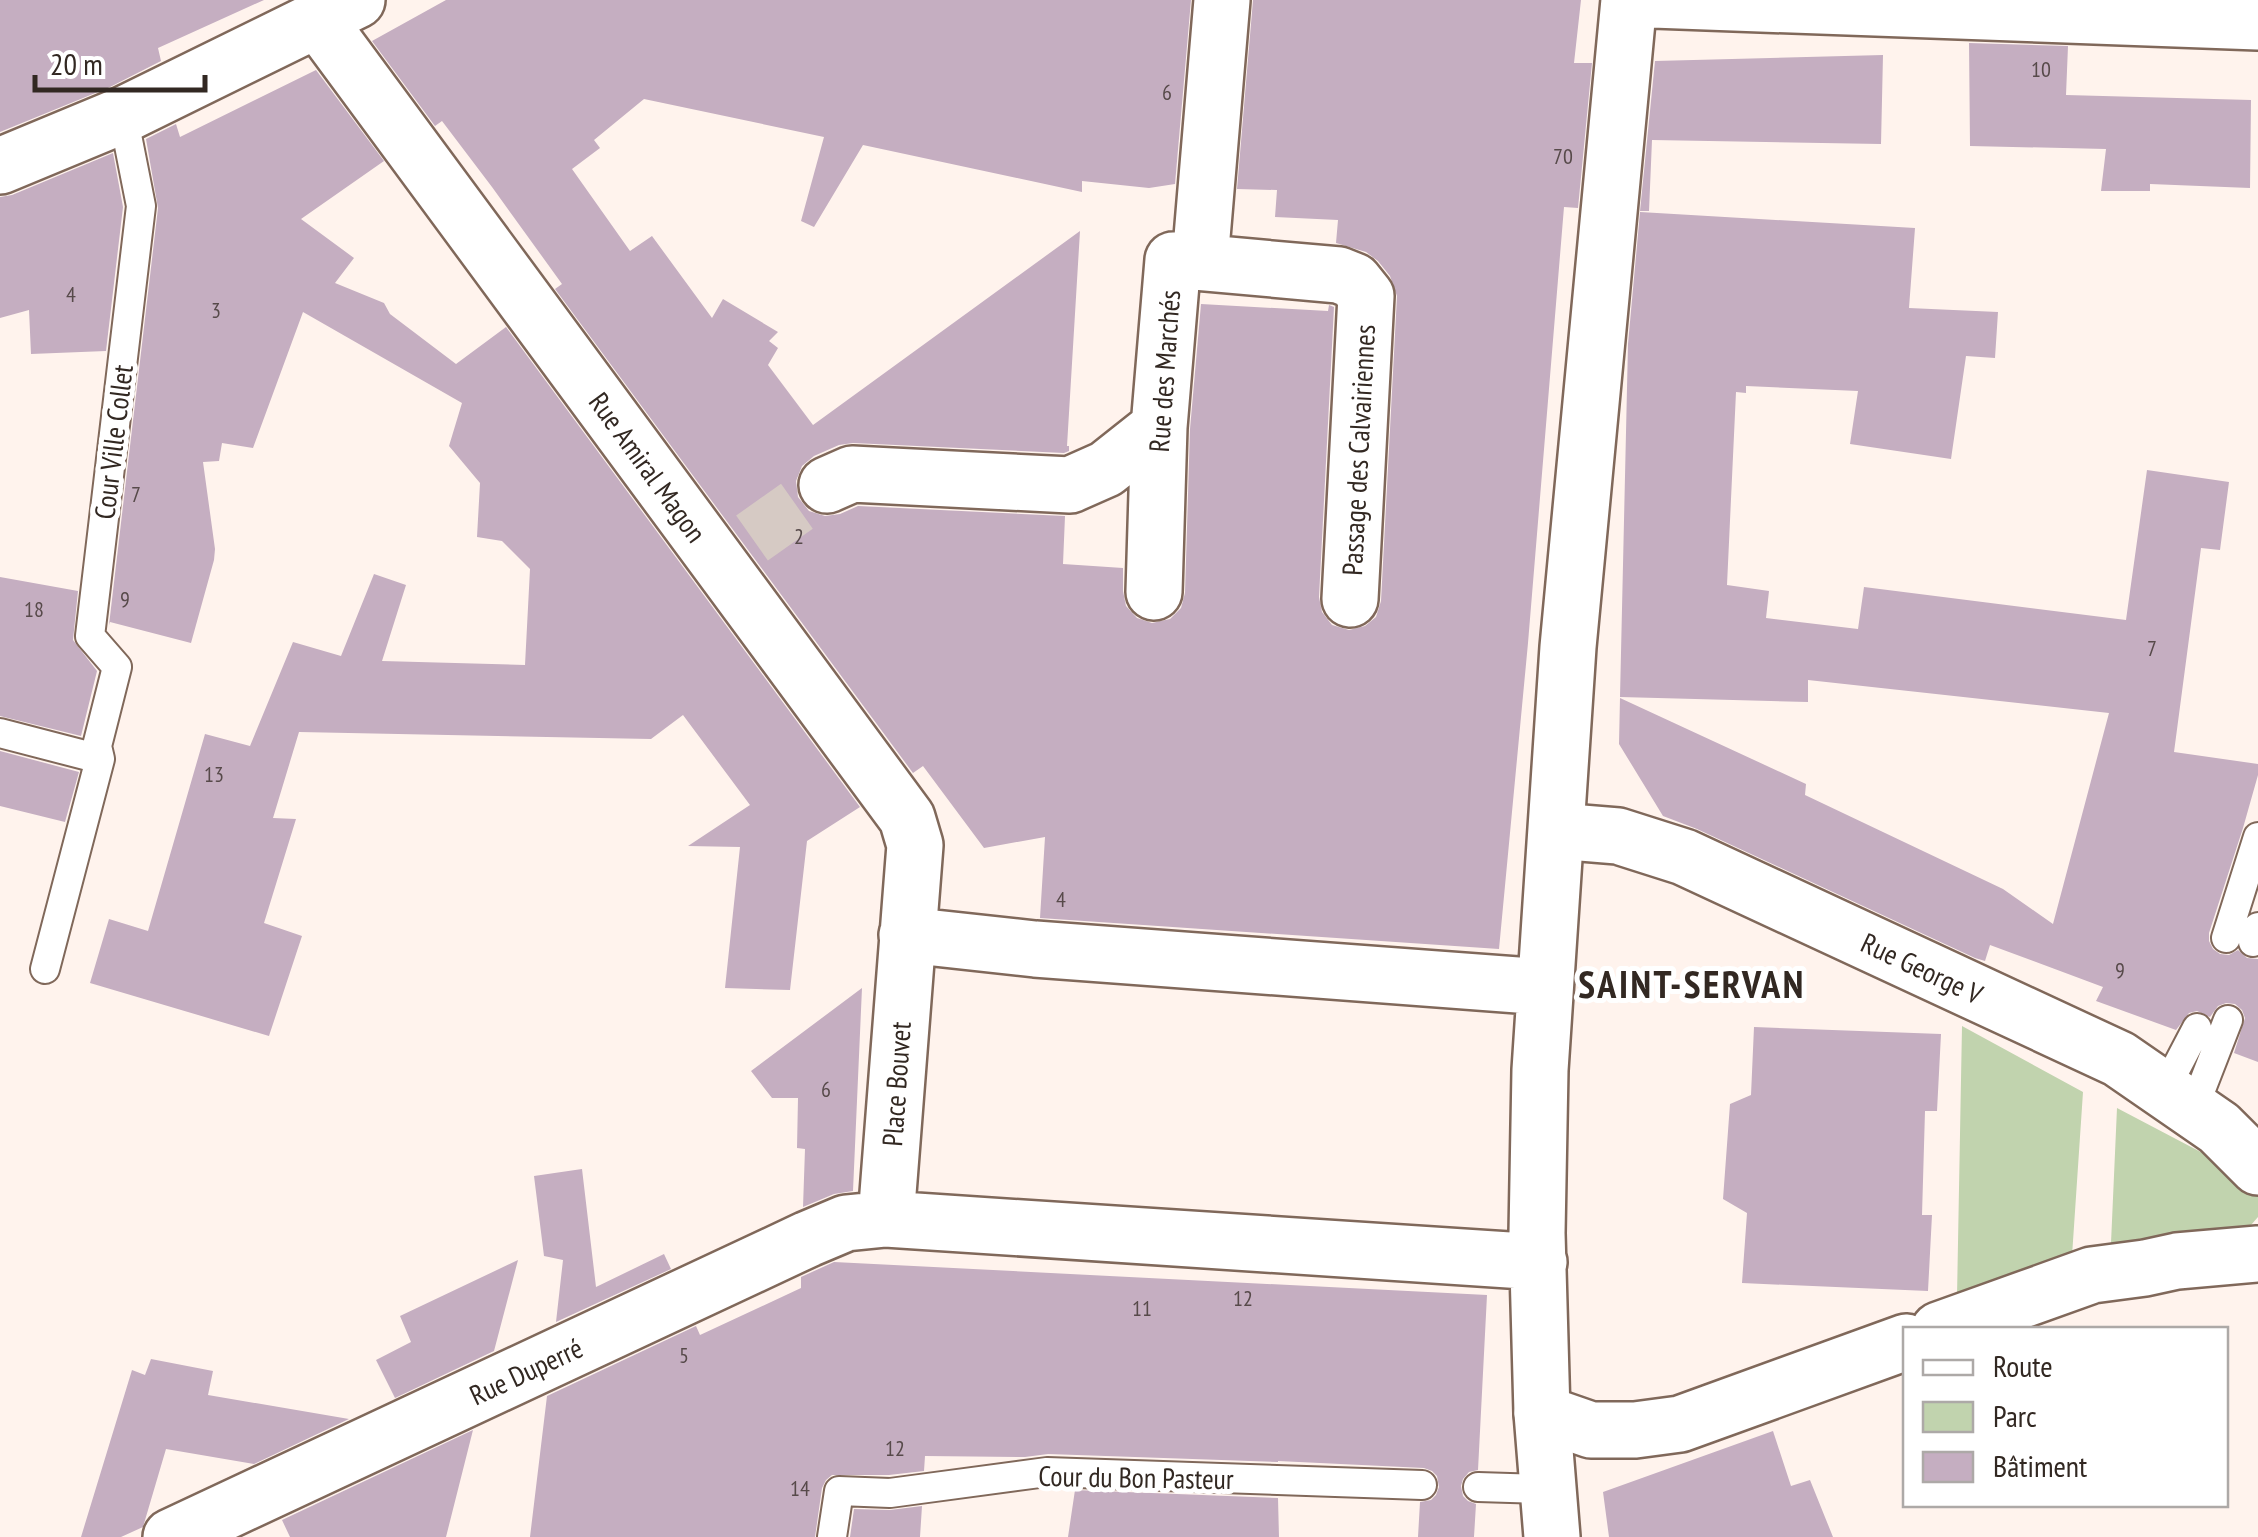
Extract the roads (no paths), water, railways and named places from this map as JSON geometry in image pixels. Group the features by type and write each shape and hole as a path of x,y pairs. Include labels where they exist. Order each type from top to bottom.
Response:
{"street":[{"name":"Rue des Marchés","path":"1154,592 1158,427 1173,260 1200,261 1222,0"},
{"path":"1549,1513 1537,1233 1540,1070 1568,648 1629,0"},
{"path":"1653,0 2258,22"},
{"path":"0,166 123,115 337,10"},
{"name":"Rue Amiral Magon","path":"337,10 736,551 907,818 915,845 907,936"},
{"name":"Passage des Calvairiennes","path":"1200,261 1340,275 1354,281 1366,296 1350,599"},
{"path":"827,485 852,474 1070,484 1106,470 1158,427"},
{"name":"Rue George V","path":"1557,831 1618,836 1684,857 2119,1060 2218,1128 2258,1167"},
{"path":"907,936 1545,987"},
{"name":"Place Bouvet","path":"886,1219 907,936"},
{"path":"886,1219 1538,1262"},
{"name":"Rue Duperré","path":"171,1537 808,1239 846,1223 886,1219"},
{"path":"1947,1327 2092,1275 2177,1261 2258,1254"},
{"path":"1542,1413 1592,1430 1680,1424 1903,1343"}],"lane":[{"name":"Cour Ville Collet","path":"45,969 100,759 98,746 116,667 90,636 141,206 123,115"},
{"path":"0,733 100,759"},
{"path":"2246,936 2258,836"},
{"path":"2178,1100 2228,1020"},
{"path":"2178,1100 2197,1028"},
{"name":"Cour du Bon Pasteur","path":"832,1537 838,1491 890,1492 1047,1472 1422,1485"},
{"path":"1478,1487 1549,1513"}],"tunnel":[{"path":"752,538 827,485"}],"district":[{"name":"SAINT-SERVAN","path":"1692,983"}]}
